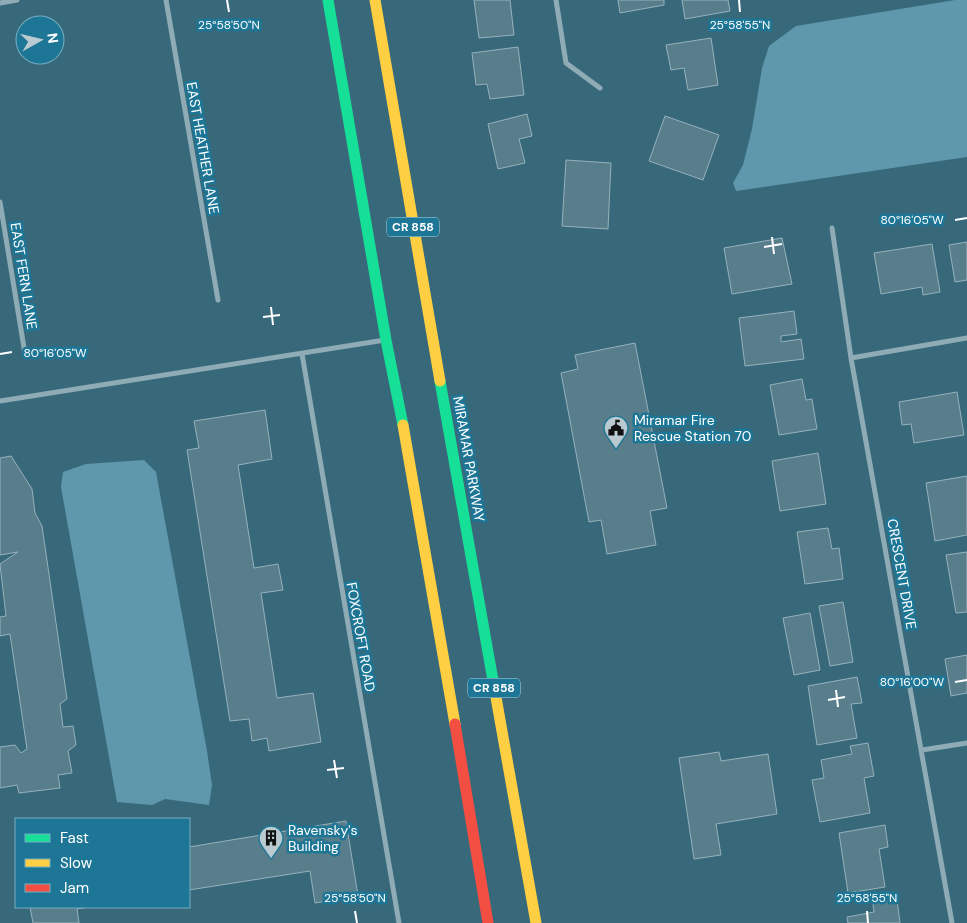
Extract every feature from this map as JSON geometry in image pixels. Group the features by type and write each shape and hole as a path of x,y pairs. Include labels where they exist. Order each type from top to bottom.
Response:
{"main road":[{"name":"CR 858","path":"328,0 386,340 411,462 488,923"},
{"name":"MIRAMAR PARKWAY","path":"375,0 536,923"}],"street":[{"path":"0,3 18,0"},
{"name":"EAST HEATHER LANE","path":"166,0 218,300"},
{"path":"556,0 566,63 600,88"},
{"name":"EAST FERN LANE","path":"0,202 25,354"},
{"name":"CRESCENT DRIVE","path":"832,228 851,358 952,923"},
{"path":"851,358 967,338"},
{"path":"0,401 386,340"},
{"name":"FOXCROFT ROAD","path":"302,354 399,923"},
{"path":"922,750 967,743"}],"water":[{"path":"955,0 967,0 967,157 736,191 733,183 743,165 752,129 762,68 769,46 796,26"},
{"path":"144,460 156,472 207,751 212,785 209,805 165,799 152,805 117,802 61,487 63,472 86,464"}],"building":[{"path":"474,0 510,0 514,35 479,38"},
{"path":"618,0 664,0 664,5 620,13"},
{"path":"682,0 728,0 730,11 685,19"},
{"path":"711,38 718,85 688,90 684,68 671,70 666,45"},
{"path":"518,47 524,95 490,99 487,84 476,85 472,53"},
{"path":"527,114 532,136 519,139 525,163 498,169 488,124"},
{"path":"665,116 719,135 703,180 649,161"},
{"path":"566,160 611,163 608,229 562,226"},
{"path":"782,238 792,284 732,294 724,248"},
{"path":"967,242 967,280 955,282 949,245"},
{"path":"932,244 940,292 923,295 922,287 881,294 874,253"},
{"path":"794,311 797,334 781,336 781,342 801,339 804,359 745,366 739,318"},
{"name":"Miramar Fire Rescue Station 70","path":"635,343 667,508 650,511 656,545 607,554 601,520 589,522 561,373 578,369 575,355"},
{"path":"802,379 806,400 812,399 817,429 779,435 770,385"},
{"path":"957,392 964,435 914,443 911,424 902,425 899,402"},
{"path":"265,410 272,459 238,465 254,568 278,564 283,590 261,593 277,698 313,693 321,742 269,751 267,738 252,741 249,719 230,721 187,450 199,448 194,421"},
{"path":"818,453 826,504 780,511 772,461"},
{"path":"11,456 32,489 35,513 42,526 67,699 60,704 63,727 73,726 76,745 68,751 72,773 58,775 60,788 19,793 17,785 0,788 0,747 15,745 21,753 27,749 10,634 0,636 0,617 6,616 0,564 18,552 0,555 0,458"},
{"path":"967,476 967,535 935,541 926,483"},
{"path":"828,528 832,549 839,548 843,579 805,584 797,532"},
{"path":"967,552 967,612 956,613 946,555"},
{"path":"843,602 853,662 830,666 819,606"},
{"path":"810,613 820,670 794,675 783,618"},
{"path":"967,655 967,693 951,696 945,659"},
{"path":"857,677 862,703 851,704 857,738 817,745 808,686"},
{"path":"868,743 874,776 864,778 870,813 820,822 812,780 824,778 821,760 852,754 850,746"},
{"path":"719,752 721,761 768,754 777,814 716,824 721,855 694,859 679,758"},
{"name":"Ravensky's Building","path":"346,821 358,896 315,903 310,871 190,890 190,847"},
{"path":"885,825 888,847 879,849 885,887 848,893 839,833"},
{"path":"897,900 900,923 848,923 847,917 874,912 873,904"},
{"path":"30,908 83,908 77,909 79,923 33,923"}],"traffic: fast":[{"path":"328,0 386,340 403,425"},
{"path":"440,381 494,686"}],"traffic: slow":[{"path":"375,0 440,381"},
{"path":"403,425 455,724"},
{"path":"494,686 536,923"}],"traffic: jam":[{"path":"455,724 488,923"}],"place":[{"name":"Miramar Fire Rescue Station 70","path":"616,449"},
{"name":"Ravensky's Building","path":"271,859"}]}
